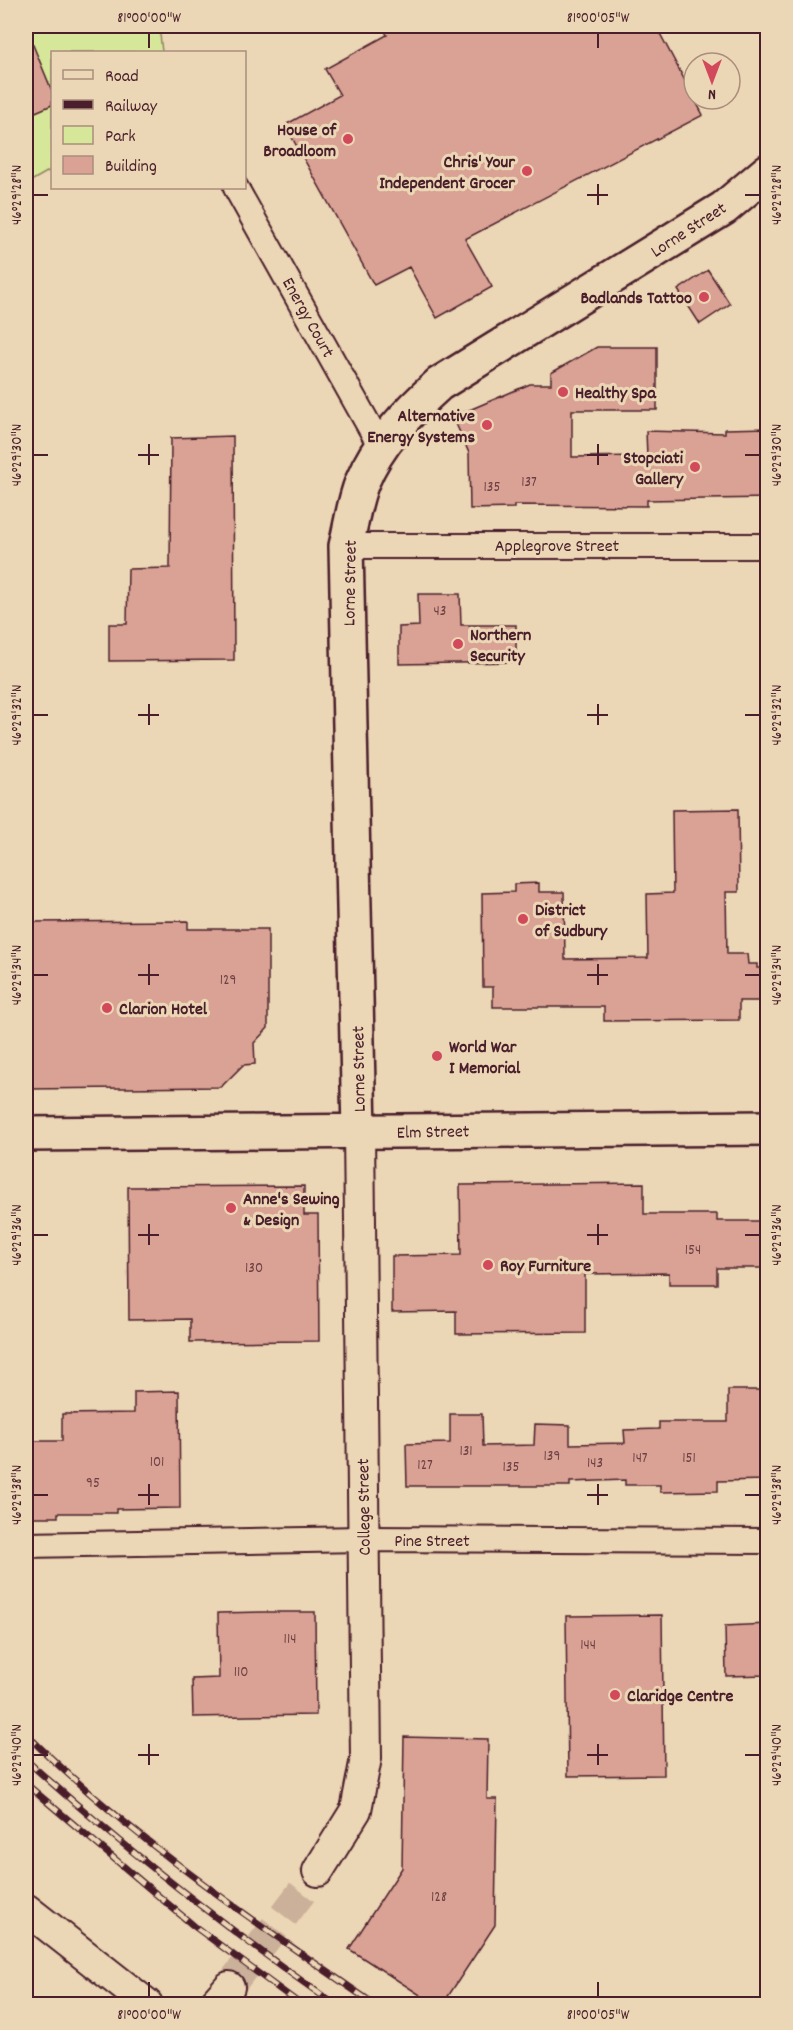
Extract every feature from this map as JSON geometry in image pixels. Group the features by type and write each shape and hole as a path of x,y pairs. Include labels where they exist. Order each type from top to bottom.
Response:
{"main road":[{"name":"Lorne Street","path":"359,1132 346,546 362,483 381,447 406,413 439,384 724,208 768,171"},
{"name":"Elm Street","path":"26,1134 768,1128"}],"street":[{"name":"Energy Court","path":"237,189 381,447"},
{"name":"Applegrove Street","path":"346,546 768,546"},
{"name":"College Street","path":"318,1871 356,1810 366,1758 359,1132"},
{"name":"Pine Street","path":"26,1545 364,1539 768,1541"},
{"path":"30,1919 147,2004"}],"green space":[{"path":"26,26 159,26 162,51 51,51 51,170 26,184"}],"building":[{"path":"382,26 656,26 682,75 682,111 701,111 703,115 465,239 492,287 437,318 409,267 374,285 285,125 340,95 325,69 387,35"},
{"path":"26,28 51,89 51,105 26,116"},
{"name":"Badlands Tattoo","path":"708,270 730,304 700,324 678,290"},
{"path":"597,347 657,347 657,410 572,410 572,457 647,456 646,431 725,433 725,429 768,428 768,498 647,500 647,506 514,505 514,508 470,509 469,453 453,417 530,384 551,384 551,373"},
{"path":"233,436 234,660 109,661 109,624 127,624 128,569 170,568 171,438"},
{"name":"Northern Security","path":"418,594 460,594 461,625 516,625 516,662 399,664 399,627 419,626"},
{"name":"District of Sudbury","path":"738,809 739,892 726,892 727,954 747,954 748,964 757,964 757,968 768,968 768,1001 739,1001 739,1020 604,1021 604,1007 493,1007 493,987 483,987 482,893 514,892 514,884 539,883 539,892 564,892 565,959 648,958 647,894 673,893 672,810"},
{"name":"Clarion Hotel","path":"188,921 188,929 268,929 268,1028 254,1043 255,1064 243,1065 221,1087 26,1089 26,922"},
{"name":"Roy Furniture","path":"644,1183 644,1214 717,1214 717,1221 768,1221 768,1268 717,1268 717,1284 669,1284 669,1273 585,1274 585,1333 456,1334 456,1311 392,1312 392,1256 461,1255 460,1185"},
{"path":"304,1186 304,1215 318,1215 319,1341 190,1342 190,1319 129,1320 128,1187"},
{"path":"728,1390 765,1390 766,1480 718,1481 718,1491 660,1492 660,1485 625,1485 625,1480 570,1482 570,1486 407,1486 406,1444 450,1443 450,1414 482,1414 483,1446 534,1445 535,1424 570,1425 570,1444 625,1443 624,1430 659,1429 659,1422 728,1422"},
{"path":"179,1391 180,1508 116,1509 116,1513 58,1513 58,1517 26,1517 26,1441 62,1441 62,1414 134,1413 134,1392"},
{"path":"315,1612 316,1715 193,1717 192,1679 219,1678 218,1613"},
{"name":"Claridge Centre","path":"662,1615 664,1775 568,1776 566,1616"},
{"path":"768,1624 768,1675 726,1676 725,1626"},
{"path":"404,1737 488,1739 487,1799 497,1799 495,1925 443,2004 434,2004 349,1949 402,1868"}],"tunnel":[{"path":"229,1987 318,1871"}],"railway":[{"path":"26,1734 66,1772 150,1843 238,1909 374,2004"},
{"path":"26,1760 100,1825 176,1886 334,2004"},
{"path":"26,1784 194,1926 300,2004"}],"place":[{"name":"House of Broadloom","path":"348,139"},
{"name":"Chris' Your Independent Grocer","path":"527,171"},
{"name":"Badlands Tattoo","path":"704,297"},
{"name":"Healthy Spa","path":"563,392"},
{"name":"Alternative Energy Systems","path":"487,425"},
{"name":"Stopciati Gallery","path":"695,467"},
{"name":"Northern Security","path":"458,644"},
{"name":"District of Sudbury","path":"523,919"},
{"name":"Clarion Hotel","path":"107,1008"},
{"name":"World War I Memorial","path":"437,1056"},
{"name":"Anne's Sewing & Design","path":"231,1208"},
{"name":"Roy Furniture","path":"488,1265"},
{"name":"Claridge Centre","path":"615,1695"}]}
